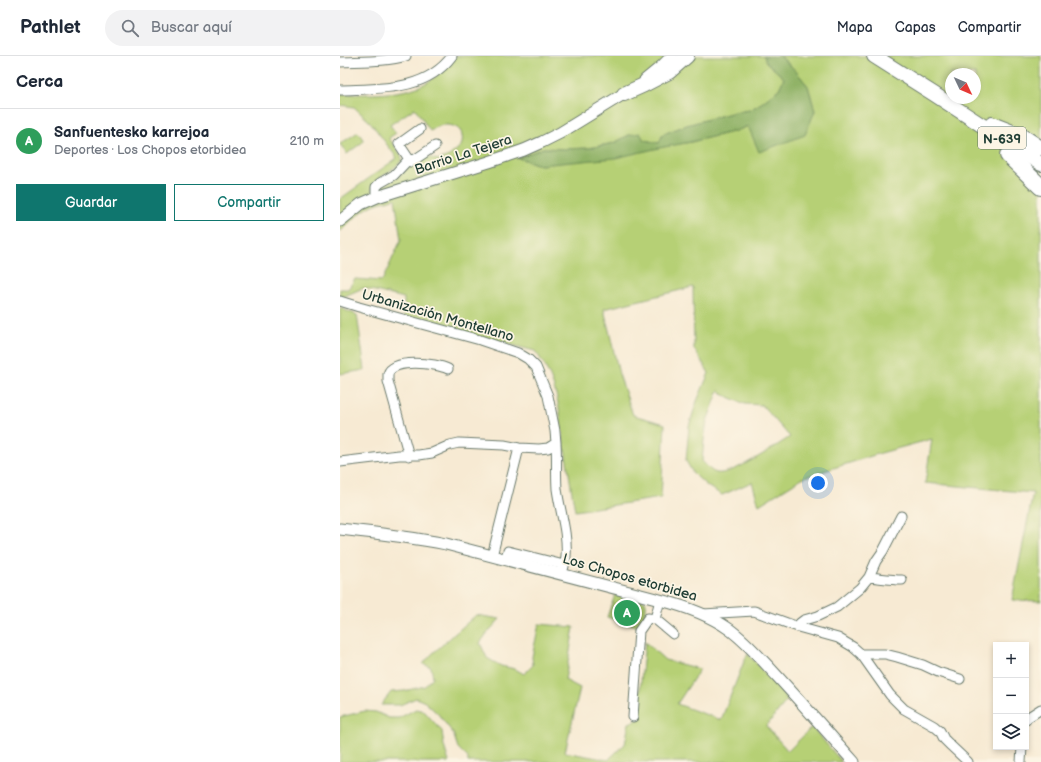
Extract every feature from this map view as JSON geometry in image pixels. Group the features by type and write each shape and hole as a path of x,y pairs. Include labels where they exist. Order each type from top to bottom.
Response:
{"highway":[{"path":"624,94 644,86 669,72 688,56"},
{"name":"N-639","path":"874,56 1041,164"},
{"path":"963,113 1023,136 1041,148"},
{"path":"963,113 1041,187"},
{"path":"1008,155 1041,181"}],"street":[{"path":"340,62 389,59 406,56"},
{"path":"340,90 396,87 406,85 431,75 452,56"},
{"name":"Barrio La Tejera","path":"340,221 361,204 377,197 489,162 518,152 548,139 624,94 655,72 672,56"},
{"path":"420,129 398,144 411,162 435,146"},
{"path":"377,197 376,187 394,175 409,159"},
{"name":"Urbanización Montellano","path":"340,301 480,340 518,353 528,358 536,367 548,396 555,431 557,484 566,545 566,557 563,569"},
{"path":"409,456 388,381 388,375 394,368 414,363 430,364 448,369"},
{"path":"340,462 399,455 409,456 432,453 458,443 504,445 519,448 539,449 548,448 556,443"},
{"path":"492,556 519,448"},
{"path":"798,627 804,620 818,616 837,607 860,588 870,577 876,561 883,551 901,516"},
{"name":"Los Chopos etorbidea","path":"340,529 416,538 505,559 563,569 660,600 684,606 703,614 730,629 749,647 854,762"},
{"path":"870,577 902,580"},
{"path":"655,619 660,600"},
{"path":"703,614 754,611 798,627 845,641 861,654 895,701 904,709 940,731 944,739 968,762"},
{"path":"633,717 639,631 648,618 655,619 673,634"},
{"path":"861,654 885,654 897,656 923,664 938,672 960,679"},
{"path":"1029,717 1041,709"},
{"path":"1021,762 1022,750"}],"green space":[{"path":"456,56 764,56 766,62 784,78 779,89 750,110 735,112 687,125 663,134 659,143 629,135 614,143 589,148 543,148 519,158 540,165 691,142 736,131 749,126 815,111 808,86 781,56 1041,56 1041,601 1012,600 1033,493 925,483 932,439 881,453 802,478 759,505 752,482 722,495 707,486 693,473 686,461 689,426 697,401 709,373 694,349 693,287 604,309 619,374 633,415 665,424 661,498 575,511 556,395 549,373 535,351 404,317 404,298 363,288 340,298 340,289 348,289 355,279 382,281 401,240 395,198 369,207 340,232 340,199 397,158 371,123 354,107 340,105 340,94 384,93 406,90 426,83 442,71","holes":["415,108 430,131 442,125 454,126 460,130 462,138 461,146 449,156 438,160 428,157 410,166 398,177 379,187 379,190 371,192 374,183 400,163 402,159 401,155 389,138 396,133 390,125","719,390 724,395 745,404 762,405 790,437 732,470 724,473 717,473 711,470 702,461 704,440 707,421"]},
{"path":"764,56 781,56 808,86 815,111 805,135 759,152 748,126 736,131 691,142 615,158 540,165 518,158 543,148 589,148 614,143 629,135 640,133 644,140 659,143 663,134 687,125 735,112 750,110 779,89 784,78 766,62"},
{"path":"358,132 364,141 347,154 340,144"},
{"path":"340,308 357,315 365,370 340,374"},
{"path":"621,594 645,601 646,611 639,627 607,617 615,595"},
{"path":"476,615 500,619 480,643 487,658 501,666 515,669 524,674 533,665 532,657 539,624 574,627 565,680 580,688 565,752 608,760 625,744 629,723 637,720 645,642 665,660 700,669 677,704 721,720 748,654 788,699 766,726 788,751 812,727 842,762 468,762 468,758 458,748 453,733 438,714 425,702 416,698 400,705 381,705 391,692 404,691 425,686 433,677 431,667 423,664 432,654"},
{"path":"416,709 424,711 442,731 444,746 449,762 340,762 340,717 365,711 376,712 389,718 399,718"}],"place":[{"name":"Sanfuentesko karrejoa","path":"627,613"}]}
